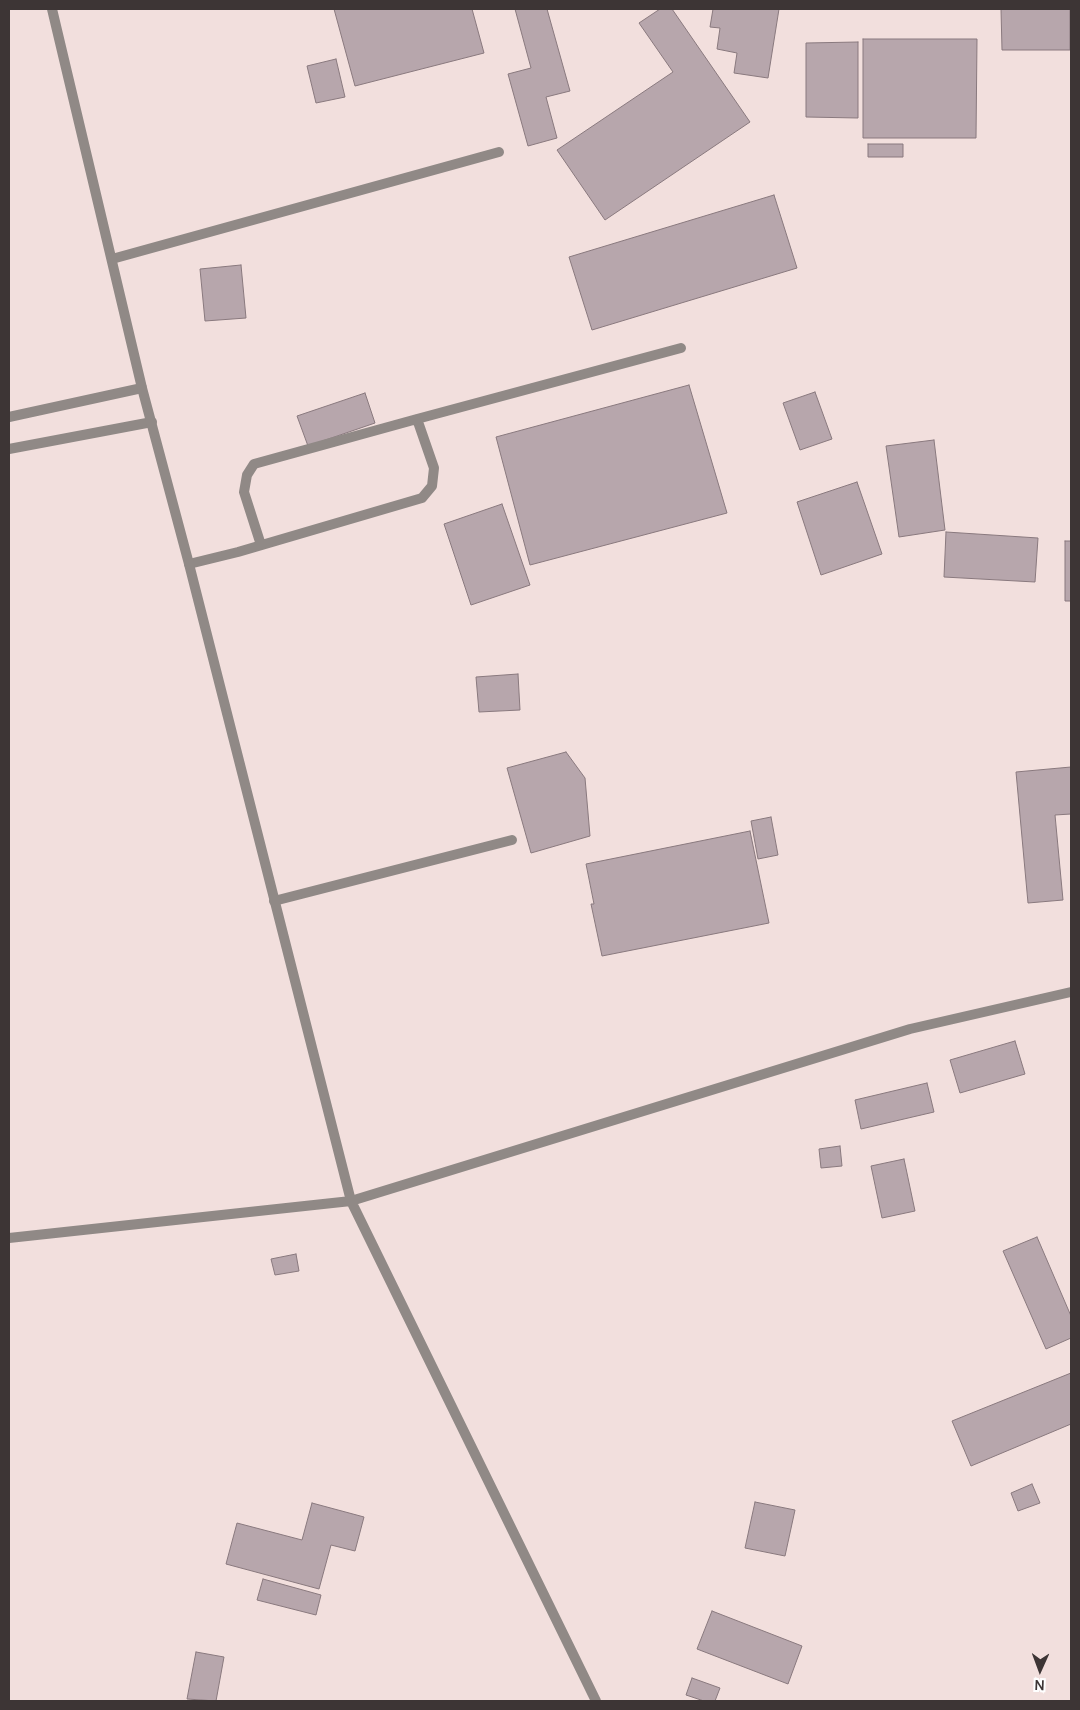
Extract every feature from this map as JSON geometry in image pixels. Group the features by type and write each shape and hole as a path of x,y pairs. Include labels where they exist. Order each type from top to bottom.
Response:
{"street":[{"path":"52,9 142,388 189,564 351,1201 596,1701"},
{"path":"112,259 499,152"},
{"path":"261,545 244,492 247,475 254,464 681,348"},
{"path":"9,417 142,388"},
{"path":"189,564 422,498 432,486 434,468 417,419"},
{"path":"9,450 152,422"},
{"path":"274,901 512,840"},
{"path":"9,1238 351,1201 910,1029 1071,992"}],"building":[{"path":"334,9 472,9 484,53 355,86"},
{"path":"515,9 547,9 570,91 546,97 557,138 528,146 508,74 531,68"},
{"path":"660,9 672,9 750,122 605,220 557,150 673,72 639,23"},
{"path":"713,9 779,9 768,78 734,73 737,53 717,49 720,28 710,27"},
{"path":"1001,9 1070,9 1070,50 1002,50"},
{"path":"863,39 977,39 976,138 863,138"},
{"path":"858,42 858,118 806,117 806,43"},
{"path":"336,59 345,97 316,103 307,66"},
{"path":"868,144 903,144 903,157 868,157"},
{"path":"774,195 797,268 592,330 569,257"},
{"path":"241,265 246,318 205,321 200,269"},
{"path":"689,385 727,513 530,565 496,437"},
{"path":"815,392 832,439 800,450 783,403"},
{"path":"365,393 375,423 308,446 297,416"},
{"path":"934,440 945,530 899,537 886,446"},
{"path":"857,482 882,554 821,575 797,502"},
{"path":"502,504 530,585 471,605 444,524"},
{"path":"946,532 1038,538 1035,582 944,577"},
{"path":"1065,541 1071,541 1071,601 1065,601"},
{"path":"518,674 520,710 479,712 476,677"},
{"path":"566,752 585,778 590,836 531,853 507,768"},
{"path":"1071,767 1071,814 1055,815 1063,900 1028,903 1016,772"},
{"path":"771,817 778,855 758,859 751,821"},
{"path":"750,831 769,923 602,956 591,904 594,904 586,864"},
{"path":"1015,1041 1025,1074 960,1093 950,1060"},
{"path":"927,1083 934,1112 861,1129 855,1100"},
{"path":"840,1146 842,1166 821,1168 819,1149"},
{"path":"904,1159 915,1211 882,1218 871,1166"},
{"path":"1037,1237 1071,1316 1071,1338 1046,1349 1003,1251"},
{"path":"296,1254 299,1271 275,1275 271,1259"},
{"path":"1071,1373 1071,1424 971,1466 952,1421"},
{"path":"1032,1484 1040,1503 1018,1511 1011,1493"},
{"path":"755,1502 795,1510 785,1556 745,1548"},
{"path":"312,1503 364,1517 355,1551 331,1545 319,1589 226,1564 237,1523 302,1540"},
{"path":"263,1579 321,1595 316,1615 257,1600"},
{"path":"712,1611 802,1646 788,1684 697,1649"},
{"path":"196,1652 224,1657 216,1701 187,1699"},
{"path":"692,1678 720,1688 715,1701 704,1701 686,1695"}]}
